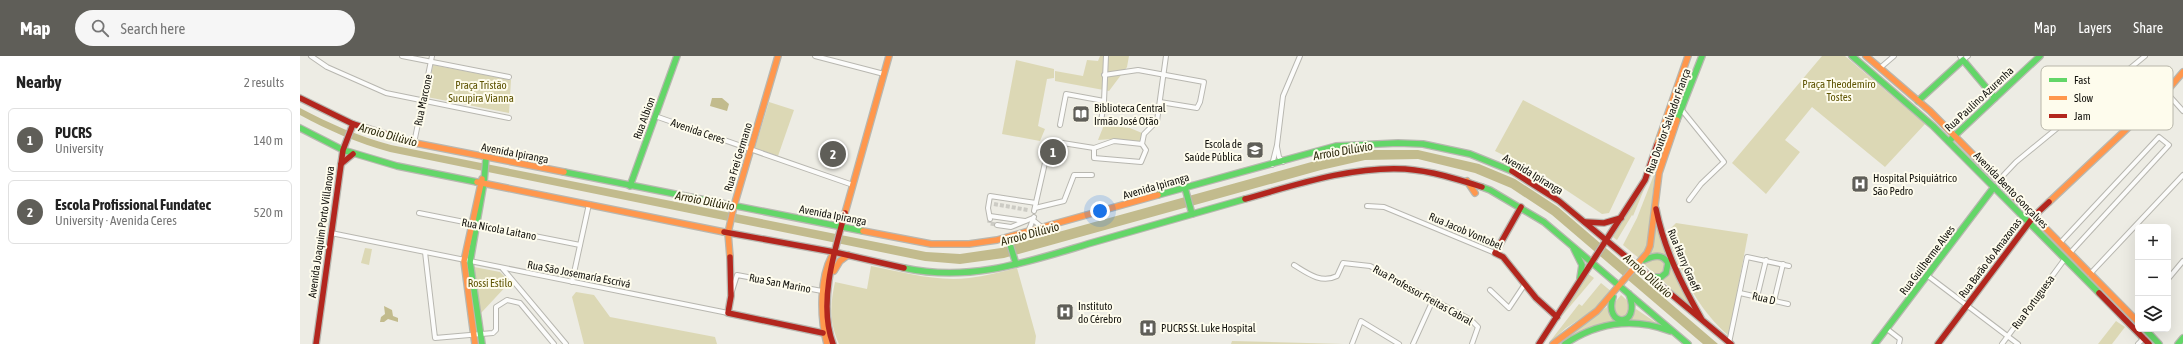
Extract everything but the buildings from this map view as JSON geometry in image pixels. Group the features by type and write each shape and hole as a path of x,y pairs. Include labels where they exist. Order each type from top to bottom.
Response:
{"main road":[{"name":"Rua Albion","path":"630,186 677,56"},
{"name":"Rua Frei Germano","path":"728,313 731,296 728,233 733,208 778,56"},
{"path":"826,344 826,304 832,276 835,250 889,56"},
{"name":"Rua Doutor Salvador França","path":"1539,344 1645,180 1672,106 1675,91 1688,56"},
{"path":"1672,106 1692,56"},
{"path":"1680,109 1701,56"},
{"name":"Rua Doutor Salvador França","path":"1553,344 1597,310 1616,292 1641,262 1650,246 1659,172 1680,109 1687,98 1701,56"},
{"name":"Avenida Bento Gonçalves","path":"1852,56 1949,141 2064,260 2149,344"},
{"name":"Avenida Bento Gonçalves","path":"1866,56 1918,101 1999,180 2090,274 2135,316"},
{"name":"Rua Paulino Azurenha","path":"1949,141 2040,56"},
{"path":"1918,101 1963,57 1995,98"},
{"name":"Rua Barão do Amazonas","path":"2173,84 2183,72"},
{"name":"Avenida Ipiranga","path":"300,98 352,127 414,143 486,159 630,186 840,229 930,244 969,244 1009,240 1028,232 1186,191 1272,164 1350,144 1423,144 1470,154 1516,173 1559,201 1585,222 1605,243 1730,344"},
{"name":"Avenida Joaquim Porto Villanova","path":"316,344 343,150 352,127"},
{"path":"300,128 353,154 397,166 482,180 728,233 835,250 848,255 920,271 948,274 981,272 1191,211 1354,172 1405,169 1428,171 1466,181 1490,190 1544,222 1574,250 1688,344"},
{"name":"Rua Barão do Amazonas","path":"1938,344 2034,216 2126,130"},
{"path":"341,164 353,154"},
{"path":"475,344 477,334 467,261 486,159"},
{"path":"1466,181 1476,193"},
{"name":"Rua Guilherme Alves","path":"1875,344 1994,187"},
{"path":"1484,192 1490,190"},
{"path":"1186,191 1191,211"},
{"name":"Rua Harry Graeff","path":"1655,202 1663,240 1684,288 1703,322"},
{"path":"1495,253 1521,207"},
{"path":"1585,222 1604,223 1621,218"},
{"path":"1009,240 1015,261"},
{"path":"833,344 826,333 821,314 822,291 831,258 835,250"},
{"path":"1574,250 1582,265 1578,282"},
{"name":"Rua Jacob Vontobel","path":"1495,253 1503,257 1536,298 1557,317"},
{"path":"1641,262 1654,254 1661,256 1666,261 1667,268 1664,275 1656,278 1648,277"},
{"path":"832,276 840,261 848,255"},
{"path":"1616,292 1610,302 1610,309 1612,316 1619,320 1629,318 1633,311 1632,301 1629,294"},
{"name":"Rua São Josemaría Escrivá","path":"728,313 826,333"},
{"path":"1565,344 1588,328 1606,324 1645,323 1677,335"},
{"path":"2148,332 2159,344"},
{"path":"477,334 482,344"},
{"path":"2178,344 2183,338"}],"street":[{"path":"311,56 327,67 386,93 509,118"},
{"path":"402,56 509,77"},
{"name":"Rua Marcone","path":"414,143 432,56"},
{"path":"816,56 884,74"},
{"path":"1101,122 1104,101 1106,56"},
{"path":"1094,148 1094,158 1138,163 1141,162 1146,150 1142,144 1144,134 1157,121 1166,56"},
{"path":"1272,164 1277,144 1283,96 1300,56"},
{"path":"1880,68 1894,56"},
{"path":"2133,66 2145,56"},
{"path":"1104,75 1138,70 1204,82 1200,102 1197,108 1160,102"},
{"path":"1060,125 1066,94 1104,101"},
{"path":"2173,99 2183,110"},
{"path":"1680,109 1724,162 1701,184 1689,200"},
{"name":"Avenida Ceres","path":"655,116 854,185"},
{"path":"1999,180 2016,162 2055,130"},
{"path":"2060,243 2159,137 2169,146 2070,253"},
{"path":"1035,208 1050,141 1094,148 1114,141 1142,144"},
{"path":"1277,144 1279,157 1282,162"},
{"path":"1028,210 1064,201 1074,175 1092,176"},
{"path":"2090,274 2183,175"},
{"path":"1025,221 1002,217 990,217 988,203 989,199 992,196 1035,208"},
{"path":"988,203 994,204"},
{"path":"572,282 589,204"},
{"name":"Rua Jacob Vontobel","path":"1367,206 1384,207 1495,253"},
{"name":"Rua Nicola Laitano","path":"418,213 580,245"},
{"path":"1002,217 998,225 1011,227 1034,218"},
{"path":"1034,218 1043,228"},
{"path":"1028,232 1034,218"},
{"name":"Rua São Josemaría Escrivá","path":"331,234 728,313"},
{"path":"425,252 435,338 495,332 496,307 507,300 520,304 526,309 554,344"},
{"path":"1730,344 1747,257 1789,266"},
{"path":"1757,297 1766,260"},
{"name":"Rua Portuguesa","path":"2002,344 2064,260"},
{"path":"2171,275 2183,261"},
{"name":"Rua Professor Freitas Cabral","path":"1294,265 1315,278 1332,278 1338,274 1343,263 1370,266 1471,320 1478,327 1472,344"},
{"path":"1774,301 1783,264"},
{"path":"503,268 566,344"},
{"name":"Rua San Marino","path":"731,296 737,275 822,291"},
{"path":"1928,276 2018,344"},
{"path":"1490,290 1509,308 1525,284"},
{"name":"Rua D","path":"1740,293 1788,304"},
{"path":"1413,344 1433,300"},
{"path":"1352,344 1361,321 1399,344"},
{"path":"1887,329 1900,339 1899,344"},
{"path":"2138,344 2144,338"}],"green space":[{"path":"1100,56 1129,56 1127,67 1109,91 1055,81 1055,71 1083,76 1087,60 1098,61"},
{"name":"Praça Theodemiro Tostes","path":"1822,56 1845,56 1925,124 1885,167 1812,107 1785,140 1800,152 1766,194 1732,163"},
{"path":"1016,60 1054,69 1054,78 1047,79 1038,126 1045,129 1040,141 1002,134"},
{"name":"Praça Tristão Sucupira Vianna","path":"433,65 511,80 509,113 427,97"},
{"path":"1523,100 1635,158 1609,213 1602,214 1542,174 1495,151"},
{"path":"769,102 794,110 778,156 755,148"},
{"path":"1104,125 1130,128 1142,133 1140,143 1113,139 1098,140"},
{"path":"1655,172 1647,245 1640,259 1623,245 1637,218"},
{"path":"1648,180 1633,216 1632,215 1617,240 1613,237"},
{"path":"1676,223 1748,234 1729,336 1707,313 1691,289 1666,233"},
{"path":"1654,225 1657,226 1681,289 1692,309 1661,279 1668,273 1662,254 1650,254"},
{"path":"365,248 372,249 369,265 361,263"},
{"path":"1651,257 1662,259 1665,265 1664,271 1657,276 1644,264"},
{"path":"871,266 920,276 944,279 969,278 1017,268 1036,336 1035,344 839,344 833,328 831,313 835,282 867,289"},
{"name":"Rossi Estilo","path":"474,267 500,272 510,282 481,313"},
{"path":"1587,273 1594,278 1561,317"},
{"path":"1601,283 1612,292 1595,309 1566,328 1548,344 1579,304 1582,306"},
{"path":"576,292 594,295 610,317 715,337 717,344 584,344 572,297"},
{"path":"1621,295 1631,304 1631,311 1625,318 1614,315 1612,306"},
{"path":"1607,307 1610,317 1618,322 1631,320 1636,309 1658,324 1607,324 1563,344 1558,344 1570,332"},
{"path":"2116,321 2125,327 2112,344 2098,344"},
{"path":"1232,341 1344,344 1231,344"}],"shaded area":[{"path":"712,98 722,98 729,104 727,111 710,106"},
{"name":"Arroio Dilúvio","path":"300,108 344,129 391,145 926,252 960,254 1001,248 1315,161 1363,150 1418,150 1479,164 1515,179 1558,207 1718,344 1703,344 1552,215 1511,188 1475,173 1418,159 1365,160 1321,170 1004,258 960,264 925,261 390,152 355,141 322,126 300,115"},
{"path":"384,306 392,310 393,316 398,318 398,322 388,319 384,322 380,322 381,317 385,314"}],"tunnel":[{"path":"994,204 1028,210"},
{"path":"990,219 989,223 997,225"}],"traffic: fast":[{"path":"630,186 677,56"},
{"path":"1677,120 1702,56"},
{"path":"1852,56 1933,126 2099,293"},
{"path":"1949,141 2040,56"},
{"path":"1918,101 1963,60 1995,98"},
{"path":"300,128 343,150 397,166 477,182"},
{"path":"1158,195 1336,146 1398,143 1423,144 1470,154 1512,171"},
{"path":"482,344 470,262 484,182 486,158"},
{"path":"564,172 863,231"},
{"path":"1482,187 1490,190 1544,222 1688,344"},
{"path":"1875,344 1994,187"},
{"path":"1185,188 1192,214"},
{"path":"904,268 929,272 954,273 1002,267 1026,262 1245,199"},
{"path":"1008,238 1016,264"},
{"path":"1574,249 1582,265 1580,278"},
{"path":"1644,260 1657,256 1663,258 1668,263 1666,273 1661,277 1648,277"},
{"path":"1613,297 1611,307 1613,314 1622,320 1627,318 1631,313 1632,305 1629,294"},
{"path":"1565,344 1590,331 1616,324 1642,324 1670,331"},
{"path":"2148,332 2159,344"},
{"path":"2178,344 2183,338"}],"traffic: slow":[{"path":"730,257 728,233 734,206 778,56"},
{"path":"845,213 889,56"},
{"path":"1657,145 1688,56"},
{"path":"1866,56 1930,111 2135,319"},
{"path":"2173,84 2183,72"},
{"path":"1553,344 1597,311 1647,253 1650,246 1659,173 1677,120"},
{"path":"2049,202 2126,130"},
{"path":"415,143 564,172"},
{"path":"475,344 464,261 482,179"},
{"path":"1467,181 1475,193"},
{"path":"477,182 724,232"},
{"path":"863,231 931,244 969,244 997,240 1158,195"},
{"path":"827,344 823,322 822,297 826,273 834,252"},
{"path":"834,271 840,261 848,255"}],"traffic: jam":[{"path":"300,98 353,124 415,143"},
{"path":"316,344 343,150 353,124"},
{"path":"1539,344 1645,180 1657,145"},
{"path":"341,164 353,154"},
{"path":"1245,199 1344,173 1365,170 1405,169 1435,173 1482,187"},
{"path":"1512,171 1559,201 1731,344"},
{"path":"1938,344 2034,216 2049,202"},
{"path":"1521,207 1495,253 1503,257 1536,298 1557,317"},
{"path":"1656,209 1668,252 1701,318"},
{"path":"833,344 827,312 827,295 832,261 845,213"},
{"path":"1585,222 1604,223 1621,218"},
{"path":"724,232 834,252 904,268"},
{"path":"730,257 731,296 728,313 823,333"},
{"path":"2099,293 2149,344"}],"place":[{"name":"Biblioteca Central Irmão José Otão","path":"1081,114"},
{"name":"Escola de Saúde Pública","path":"1255,150"},
{"name":"PUCRS","path":"1053,152"},
{"name":"Escola Profissional Fundatec","path":"833,154"},
{"name":"Hospital Psiquiátrico São Pedro","path":"1860,184"},
{"name":"Instituto do Cérebro","path":"1065,312"},
{"name":"PUCRS St. Luke Hospital","path":"1148,328"}]}
